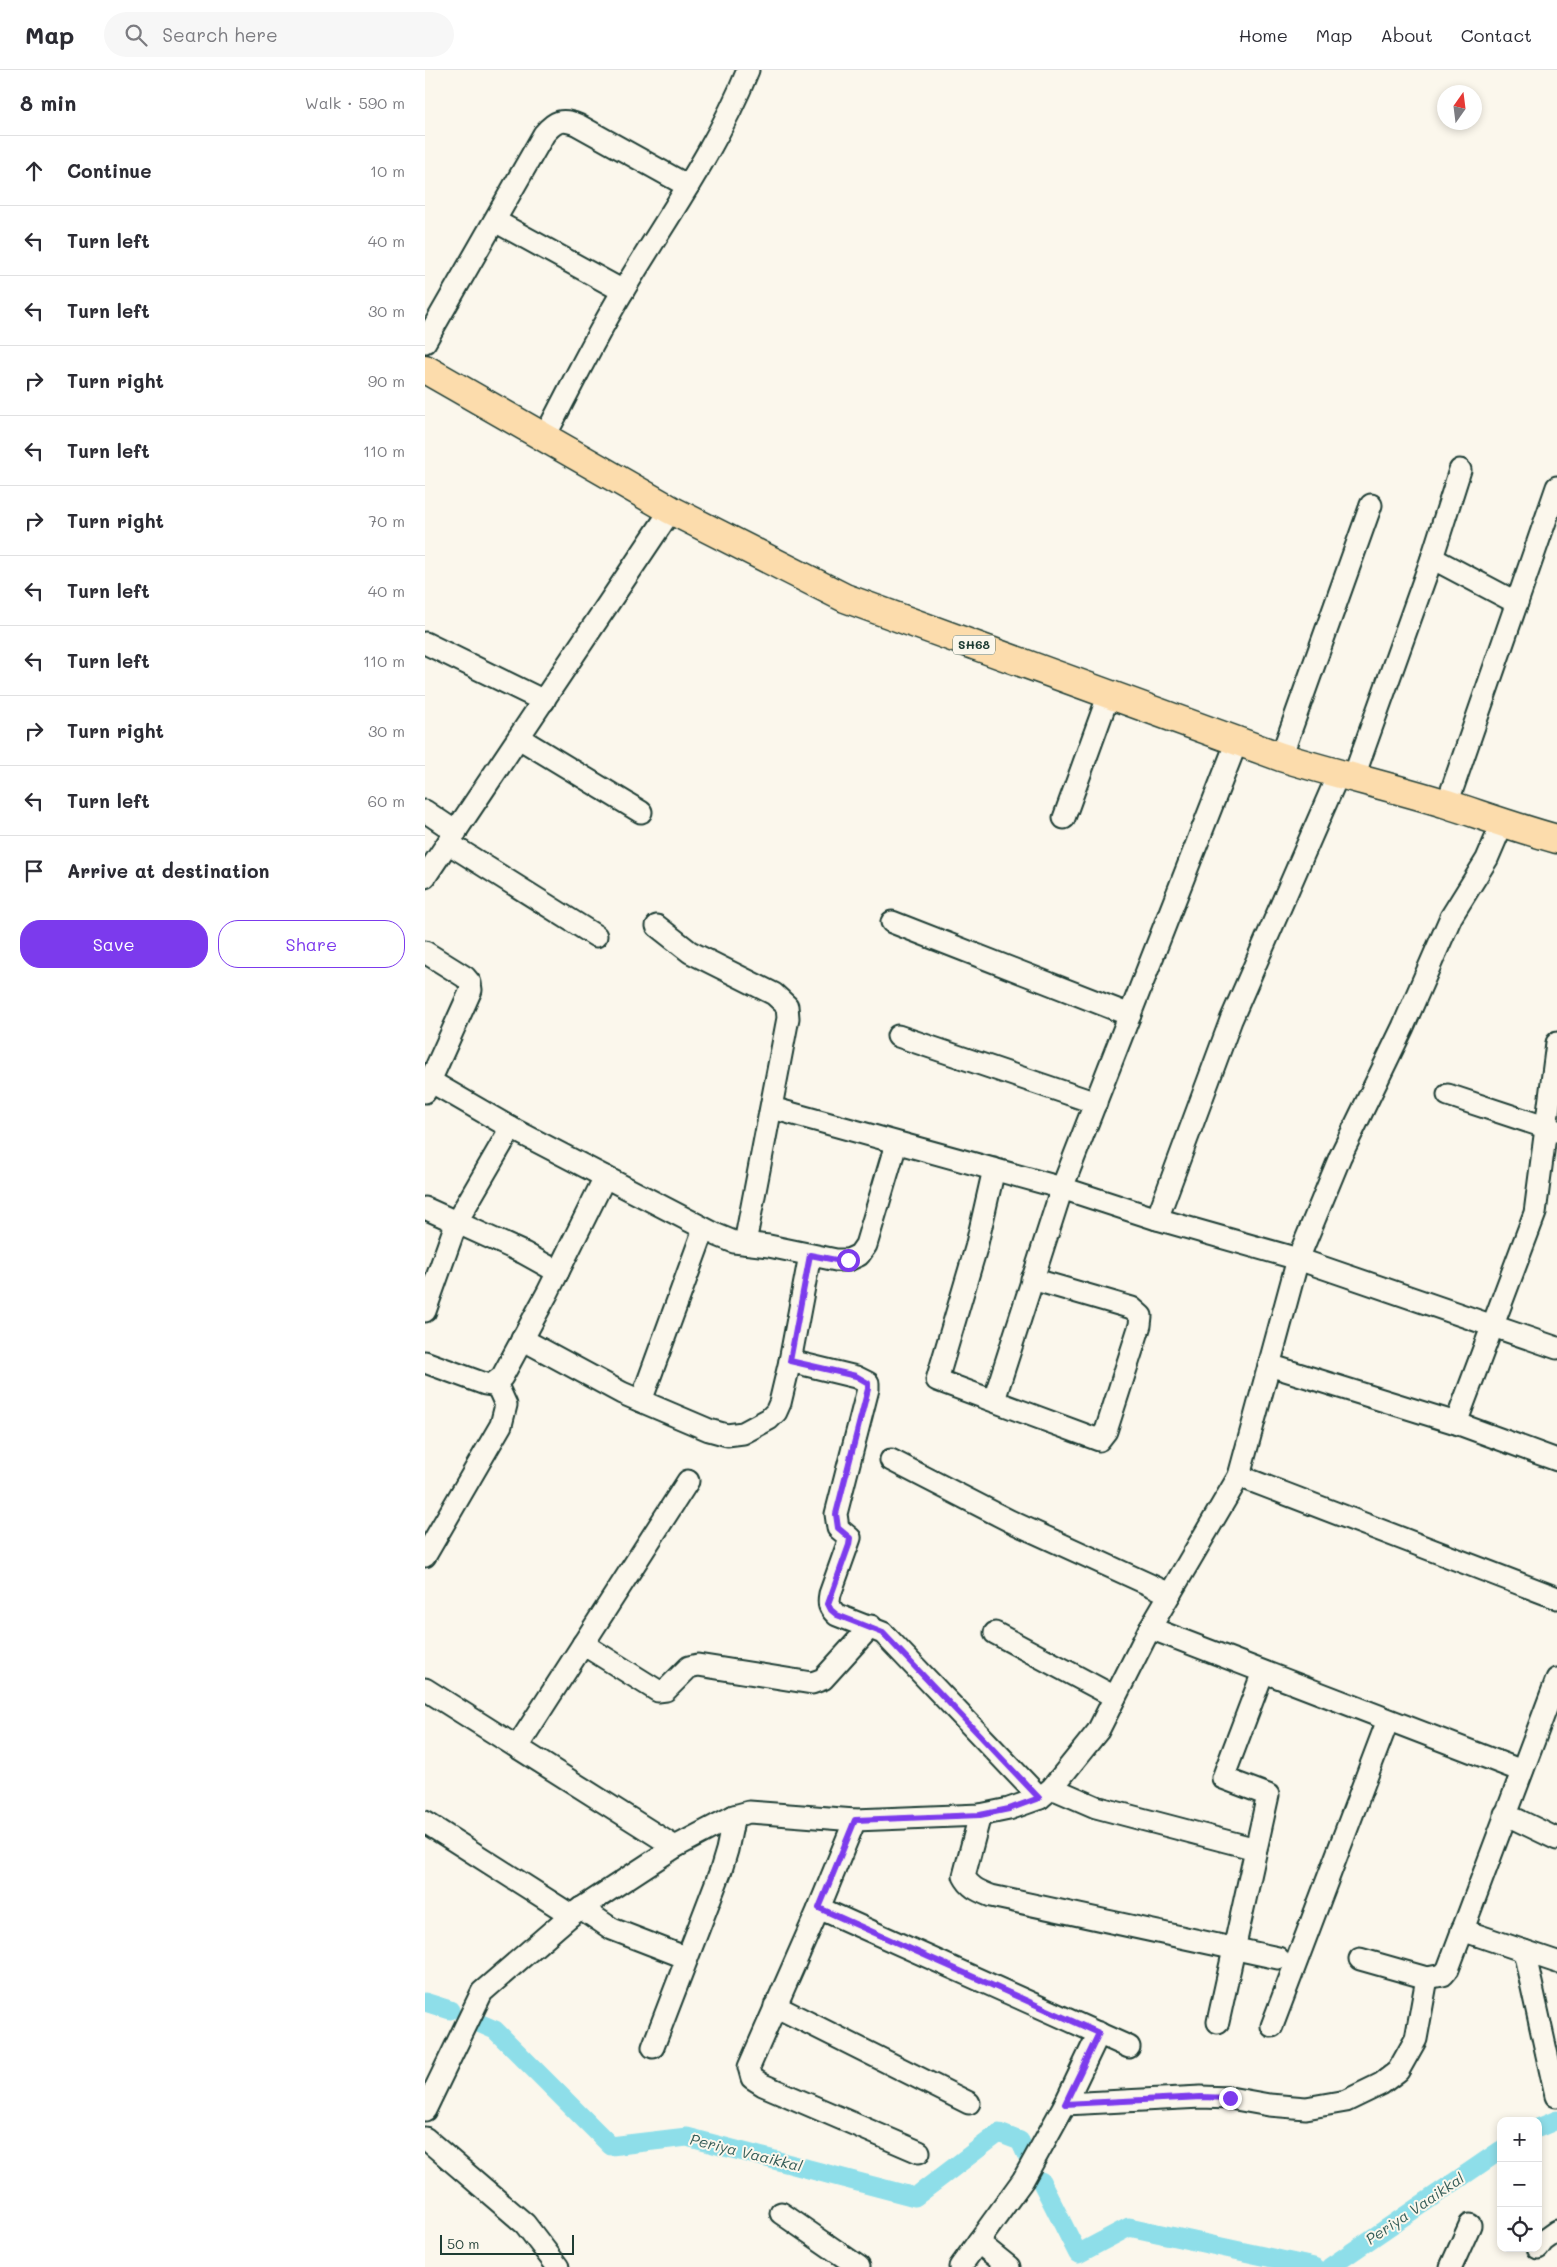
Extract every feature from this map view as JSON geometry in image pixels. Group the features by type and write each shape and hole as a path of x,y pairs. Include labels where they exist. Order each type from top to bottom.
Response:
{"main road":[{"name":"SH68","path":"425,369 671,510 845,598 1281,757 1346,777 1447,804 1502,824 1557,839"}],"street":[{"path":"544,438 623,291 688,186 727,115 748,70"},
{"path":"425,342 545,134 553,124 560,121 568,121 578,125 688,186"},
{"path":"495,221 623,291"},
{"path":"1157,1219 1231,1020 1346,777 1432,558 1460,470"},
{"path":"1447,804 1557,487"},
{"path":"1281,757 1371,505"},
{"path":"425,877 671,510"},
{"path":"1432,558 1517,603"},
{"path":"425,643 544,701"},
{"path":"1064,818 1109,694"},
{"path":"519,738 641,812"},
{"path":"994,1400 1062,1188 1237,741"},
{"path":"425,812 452,837 596,936"},
{"path":"425,2110 433,2072 463,2029 482,1992 576,1911 675,1847 734,1816 749,1812 855,1820 980,1815 1009,1809 1046,1793 1098,1731 1150,1628 1239,1476 1298,1259 1340,1157 1403,1027 1451,917 1487,859 1502,824"},
{"path":"892,922 1130,1015"},
{"path":"657,926 690,952 774,994 787,1006 788,1018 745,1243"},
{"path":"425,952 465,977 470,982 471,990 469,999 427,1087 511,1128 704,1229 734,1242 836,1260 848,1260 859,1255 869,1238 896,1144"},
{"path":"898,1036 1096,1103"},
{"path":"1456,1423 1535,1213 1551,1129 1557,1043"},
{"path":"1448,1096 1551,1129"},
{"path":"772,1108 896,1144 1062,1188 1157,1219 1298,1259 1557,1348"},
{"path":"425,1311 457,1221 511,1128"},
{"path":"994,1170 976,1248 936,1376 937,1380 940,1383 994,1400 1091,1439 1099,1440 1103,1437 1109,1422 1140,1325 1141,1316 1132,1308 1032,1279"},
{"path":"425,1362 485,1384 496,1383 502,1377 558,1272 605,1177"},
{"path":"425,1208 457,1221 558,1272"},
{"path":"641,1401 704,1229"},
{"path":"522,1340 641,1401 709,1430 727,1435 743,1433 776,1412 790,1361 810,1255"},
{"path":"790,1361 856,1376 868,1383 836,1514 838,1528 850,1538 828,1604 831,1610 837,1615 871,1626 883,1633 1046,1793 1256,1849"},
{"path":"1269,1365 1456,1423 1557,1460"},
{"path":"425,1556 501,1425 506,1405 496,1383"},
{"path":"891,1460 1011,1522 1170,1594"},
{"path":"1239,1476 1557,1598"},
{"path":"517,1747 688,1481"},
{"path":"583,1644 658,1690 666,1690 689,1667 698,1665 812,1684 823,1679 871,1626"},
{"path":"1150,1628 1522,1771"},
{"path":"995,1633 1115,1698"},
{"path":"1218,2022 1268,1795 1223,1778 1263,1672"},
{"path":"1360,1959 1427,1978 1443,1975 1448,1969 1505,1814 1553,1702 1557,1679"},
{"path":"425,1689 675,1847"},
{"path":"1272,2026 1388,1720"},
{"path":"1505,1814 1557,1839"},
{"path":"980,1815 964,1876 969,1885 978,1891 991,1896 1278,1958"},
{"path":"653,2047 727,1850 734,1816"},
{"path":"855,1820 819,1908 749,2067 752,2078 919,2152"},
{"path":"425,1822 576,1911 612,1929 687,1958"},
{"path":"819,1908 1129,2047"},
{"path":"1462,1930 1557,1962"},
{"path":"1524,1951 1556,2096"},
{"path":"1065,2104 1201,2097 1230,2098 1269,2105 1306,2108 1346,2101 1381,2084 1398,2071 1416,2039 1427,1978"},
{"path":"775,2006 969,2103"},
{"path":"960,2267 1023,2180 1065,2104 1099,2033"},
{"path":"425,2138 525,2224 558,2267"},
{"path":"781,2214 859,2267"},
{"path":"1451,2267 1470,2225"},
{"path":"1542,2242 1557,2231"},
{"path":"978,2242 1009,2267"},
{"path":"1538,2252 1539,2267"}],"waterway":[{"name":"Periya Vaaikkal","path":"425,2002 450,2010"},
{"name":"Periya Vaaikkal","path":"481,2024 495,2030 611,2146 687,2137 915,2197 999,2133 1020,2141 1026,2154"},
{"name":"Periya Vaaikkal","path":"1542,2126 1557,2120"},
{"name":"Periya Vaaikkal","path":"1330,2267 1497,2153"},
{"name":"Periya Vaaikkal","path":"1041,2181 1078,2254 1129,2227 1314,2267"}],"route":[{"path":"848,1260 836,1260 810,1255 790,1361 856,1376 868,1383 836,1514 838,1528 850,1538 849,1545 828,1604 837,1615 871,1626 883,1633 1039,1798 1009,1809 980,1815 855,1820 819,1908 1099,2033 1065,2104 1201,2097 1230,2098"}]}
